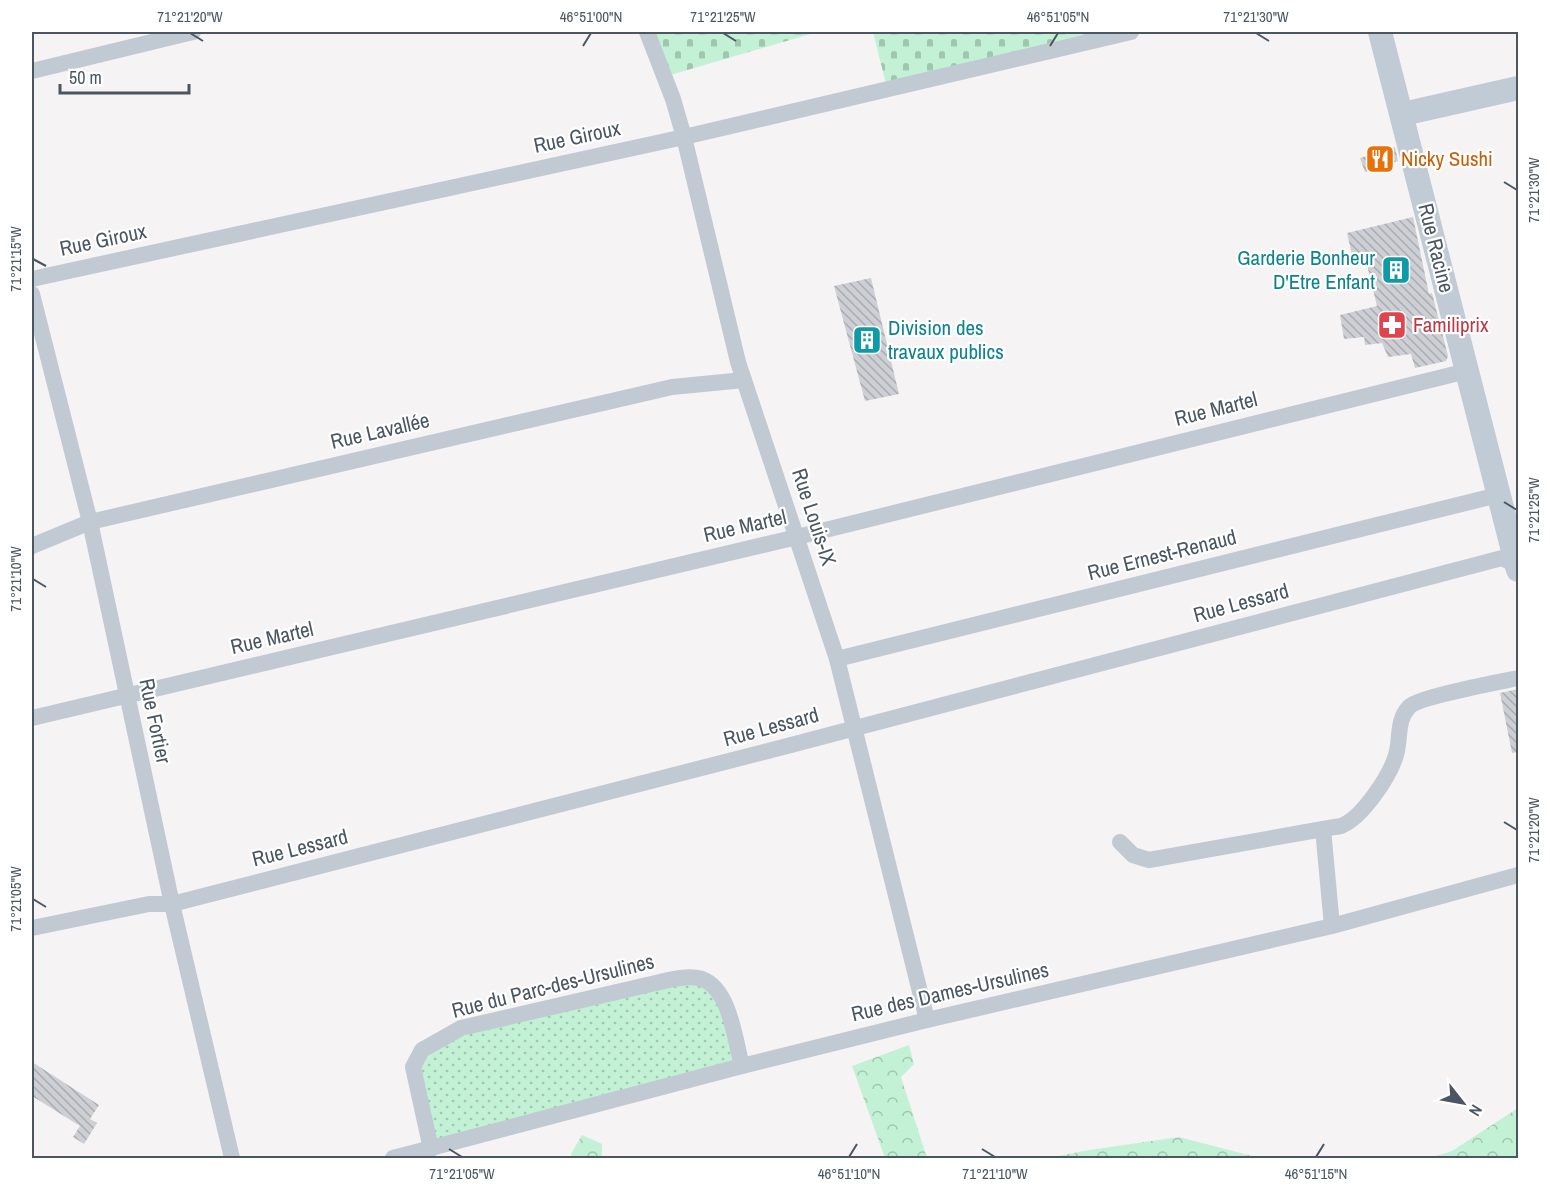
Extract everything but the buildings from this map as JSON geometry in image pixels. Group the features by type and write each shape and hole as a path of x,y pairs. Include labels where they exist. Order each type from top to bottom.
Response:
{"main road":[{"name":"Rue Racine","path":"1380,32 1518,567"},
{"path":"1402,114 1518,88"}],"street":[{"path":"32,71 193,32"},
{"name":"Rue Louis-IX","path":"647,32 673,99 684,137 738,362 837,659 927,1020"},
{"name":"Rue Giroux","path":"32,279 684,137 1131,32"},
{"name":"Rue Fortier","path":"32,294 90,522 172,904 232,1158"},
{"name":"Rue Martel","path":"32,718 797,537 1467,371"},
{"name":"Rue Lavallée","path":"32,546 90,522 672,387 744,380"},
{"name":"Rue Ernest-Renaud","path":"837,659 1498,495"},
{"name":"Rue Lessard","path":"32,928 149,904 172,904 1502,558 1518,567"},
{"path":"1120,842 1132,855 1149,860 1341,825 1355,817 1386,779 1396,755 1401,720 1409,706 1426,699 1518,678"},
{"path":"1323,829 1332,926"},
{"name":"Rue des Dames-Ursulines","path":"393,1158 422,1153 742,1066 927,1020 1332,926 1518,875"},
{"name":"Rue du Parc-des-Ursulines","path":"422,1153 413,1067 422,1050 461,1028 660,982 680,978 701,979 715,987 725,1003 742,1066"}],"green space":[{"path":"654,32 817,32 667,76"},
{"path":"873,32 1114,32 887,88"},
{"path":"660,982 715,987 742,1066 431,1149 416,1074 438,1040"},
{"path":"909,1045 914,1064 901,1077 927,1158 885,1158 852,1066"},
{"path":"1518,1108 1518,1158 1430,1158 1452,1151"},
{"path":"582,1135 602,1144 602,1158 573,1158 571,1154"},
{"path":"1179,1137 1260,1158 1050,1158 1083,1151"}],"place":[{"name":"Nicky Sushi","path":"1380,159"},
{"name":"Garderie Bonheur D'Etre Enfant","path":"1396,270"},
{"name":"Familiprix","path":"1392,325"},
{"name":"Division des travaux publics","path":"867,340"}]}
